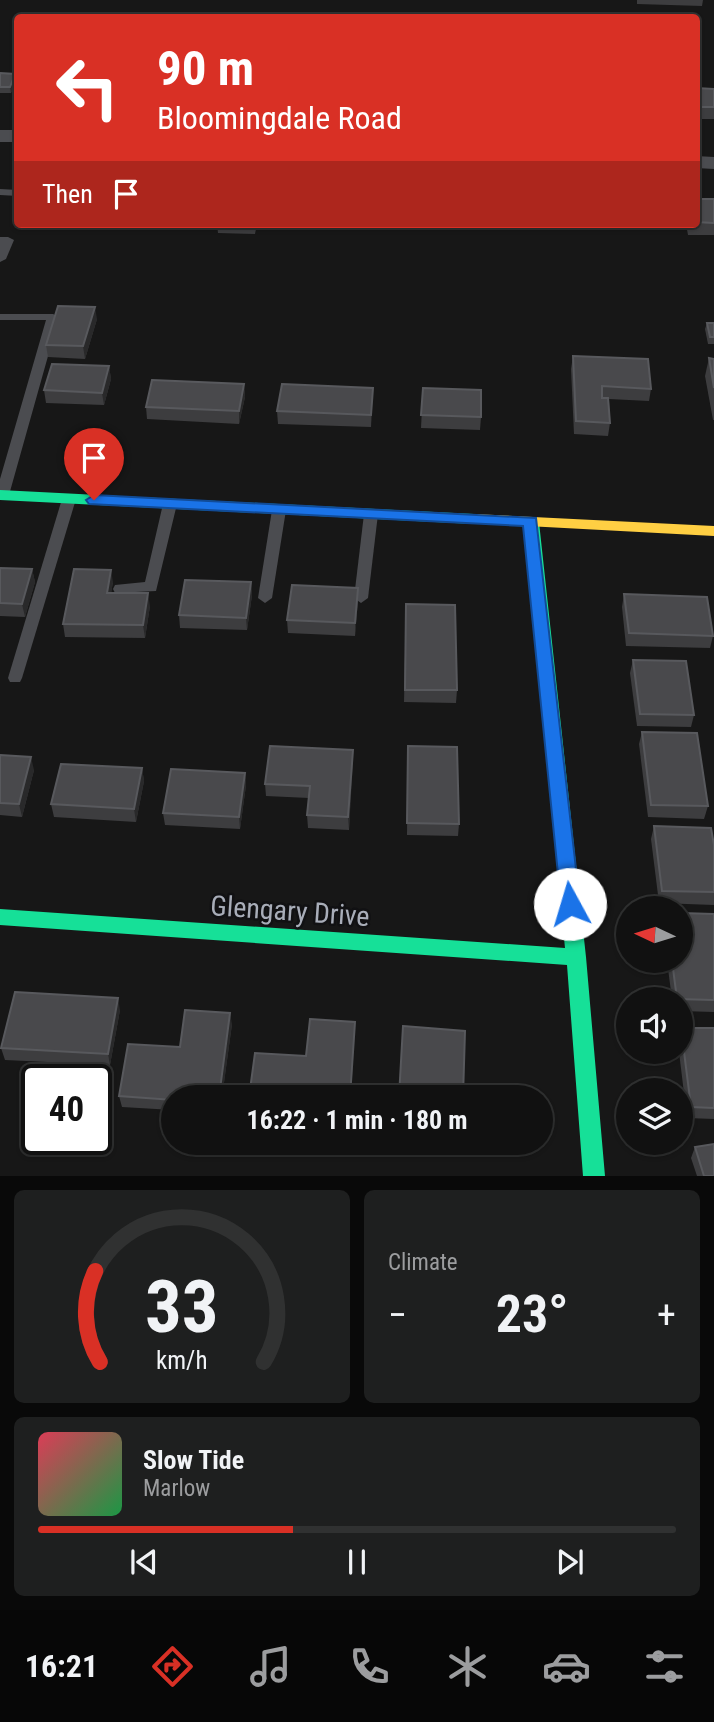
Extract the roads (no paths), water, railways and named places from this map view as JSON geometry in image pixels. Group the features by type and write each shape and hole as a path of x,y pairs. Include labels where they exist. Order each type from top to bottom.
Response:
{"street":[{"path":"1,495 714,531"},
{"path":"531,522 576,957 594,1176"},
{"name":"Glengary Drive","path":"0,917 576,957"}],"lane":[{"path":"0,240 8,240 0,259"},
{"path":"0,317 53,317 1,495"},
{"path":"15,678 69,499"},
{"path":"120,589 151,587 170,504"},
{"path":"265,598 279,510"},
{"path":"361,598 371,514"}]}
